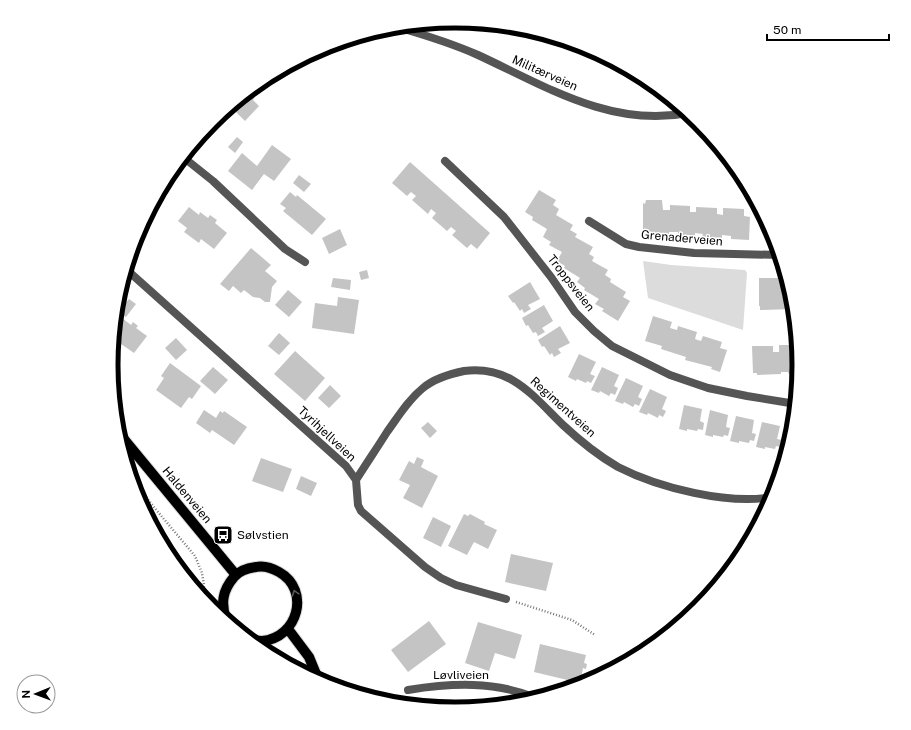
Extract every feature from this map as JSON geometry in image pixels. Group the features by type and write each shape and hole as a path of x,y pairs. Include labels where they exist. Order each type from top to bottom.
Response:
{"main road":[{"name":"Haldenveien","path":"128,444 236,575"},
{"path":"223,609 223,596 228,584 236,575 247,568 260,566 273,568 284,575 293,585 298,600 296,616 288,629 276,638 262,641"},
{"path":"288,629 309,657 314,671"}],"street":[{"name":"Militærveien","path":"411,31 446,42 559,94 592,106 624,114 642,116 680,114"},
{"path":"188,161 213,181 285,249 305,262"},
{"name":"Troppsveien","path":"445,162 504,217 551,277 575,312 612,346 670,375 708,388 791,403"},
{"name":"Grenaderveien","path":"589,221 626,244 639,247 694,253 774,255"},
{"name":"Tyrihjellveien","path":"131,274 346,466 356,480 358,505 361,511 425,567 441,578 456,585 506,600"},
{"name":"Regimentveien","path":"356,480 410,400 437,378 453,373 473,370 490,372 504,376 520,384 535,395 564,426 600,455 618,466 642,477 692,492 722,497 756,499 765,498"},
{"name":"Løvliveien","path":"408,690 457,685 483,685 528,694"}],"path":[{"path":"144,495 195,556 202,573 204,589"},
{"path":"195,556 198,553"},
{"path":"506,600 572,620 595,635"}],"shaded area":[{"path":"643,261 671,265 745,270 747,273 743,330 648,298"}],"building":[{"path":"254,95 255,97 253,100 259,106 245,121 235,111"},
{"path":"237,137 243,142 235,153 228,147"},
{"path":"272,145 291,159 274,181 264,174 252,190 228,171 242,153 257,166"},
{"path":"410,162 490,233 477,249 471,244 467,248 452,235 456,231 451,227 447,231 432,218 436,213 431,209 428,214 412,200 416,196 411,192 407,196 392,183"},
{"path":"299,175 311,184 304,192 293,183"},
{"path":"539,190 556,200 553,205 559,209 556,215 573,225 570,230 577,234 575,237 593,247 589,254 594,257 592,261 608,270 605,275 611,279 610,282 626,292 623,297 630,301 618,321 602,311 604,309 595,304 599,299 584,290 585,288 577,282 580,278 564,268 565,266 557,261 562,252 549,245 551,242 543,237 547,229 532,220 533,217 525,212"},
{"path":"290,192 296,197 297,195 326,219 312,235 283,211 286,208 280,204"},
{"path":"646,200 662,200 663,210 670,210 670,205 690,206 690,212 696,212 696,207 717,208 717,214 723,215 723,208 744,209 744,216 750,217 749,240 731,239 731,236 722,235 722,238 702,237 703,234 695,233 695,235 678,235 678,232 669,232 669,234 646,233 646,230 643,230 643,203 645,204"},
{"path":"189,207 199,215 200,212 208,218 210,215 217,220 215,223 227,233 214,249 201,239 199,243 184,232 187,228 178,221"},
{"path":"340,229 347,245 329,254 322,238"},
{"path":"251,248 271,265 265,271 277,281 272,287 270,302 265,302 260,298 253,297 244,290 241,293 233,286 229,291 220,284"},
{"path":"367,270 369,278 361,280 359,272"},
{"path":"333,278 351,280 350,290 331,287"},
{"path":"759,278 778,278 778,280 781,280 788,309 760,310"},
{"path":"530,282 540,299 528,305 531,309 524,313 522,309 520,311 508,296"},
{"path":"288,290 302,302 289,317 275,305"},
{"path":"338,297 359,300 354,334 312,328 315,303 337,306"},
{"path":"129,299 136,304 126,317 122,315 124,305"},
{"path":"544,305 553,321 542,328 545,332 538,336 536,332 533,333 528,325 526,326 522,318"},
{"path":"653,316 672,322 670,328 677,330 678,326 697,332 695,339 701,341 703,336 722,342 720,348 727,350 720,372 711,369 712,367 685,360 686,357 661,349 662,346 645,341"},
{"path":"121,319 131,325 133,322 138,326 136,328 147,336 134,353 119,343"},
{"path":"560,326 570,343 558,349 561,353 554,357 552,353 550,355 544,346 542,347 538,340"},
{"path":"279,333 290,343 279,355 268,346"},
{"path":"176,338 187,350 176,360 165,348"},
{"path":"779,345 792,345 792,374 789,374 788,372 781,372 781,374 757,375 757,373 753,373 752,346 773,346 773,352 779,352"},
{"path":"295,351 325,378 305,401 274,374"},
{"path":"579,354 596,362 590,374 595,376 591,383 587,381 586,383 577,379 576,381 568,377"},
{"path":"170,363 201,386 192,399 189,397 181,408 156,390 164,378 161,376"},
{"path":"213,367 228,380 215,394 200,381"},
{"path":"602,367 619,375 614,386 618,388 615,395 611,393 609,396 600,391 599,393 591,390"},
{"path":"626,378 643,386 638,397 642,399 639,406 635,404 633,407 624,402 623,404 615,401"},
{"path":"330,385 341,396 329,408 318,398"},
{"path":"650,389 667,397 662,409 666,411 663,417 659,415 658,418 648,413 647,415 639,412"},
{"path":"684,405 702,409 700,421 704,423 703,430 698,429 697,431 687,429 687,431 679,429"},
{"path":"204,410 216,418 220,411 223,413 224,411 247,427 234,445 212,430 210,433 196,423"},
{"path":"710,410 728,415 726,427 730,428 728,436 724,435 723,437 713,435 713,437 705,435"},
{"path":"736,416 754,420 752,433 756,434 754,441 750,440 749,443 739,441 739,443 730,441"},
{"path":"428,422 437,431 430,438 421,428"},
{"path":"762,422 780,426 777,439 782,440 780,447 776,446 775,449 765,447 765,449 756,447"},
{"path":"417,457 424,460 421,467 438,476 422,508 403,498 410,485 399,480 409,461 414,464"},
{"path":"261,458 292,469 283,492 252,481"},
{"path":"301,476 317,483 311,496 296,489"},
{"path":"464,514 468,516 470,514 485,522 484,524 497,530 488,549 474,542 467,555 448,546"},
{"path":"433,517 451,526 441,547 423,538"},
{"path":"511,554 553,563 546,591 505,582"},
{"path":"429,621 446,644 408,672 391,650"},
{"path":"478,622 522,635 515,659 495,653 489,671 465,663"},
{"path":"540,644 586,655 584,663 587,664 586,669 583,668 581,677 572,681 534,672"}],"place":[{"name":"Sølvstien","path":"223,535"}]}
